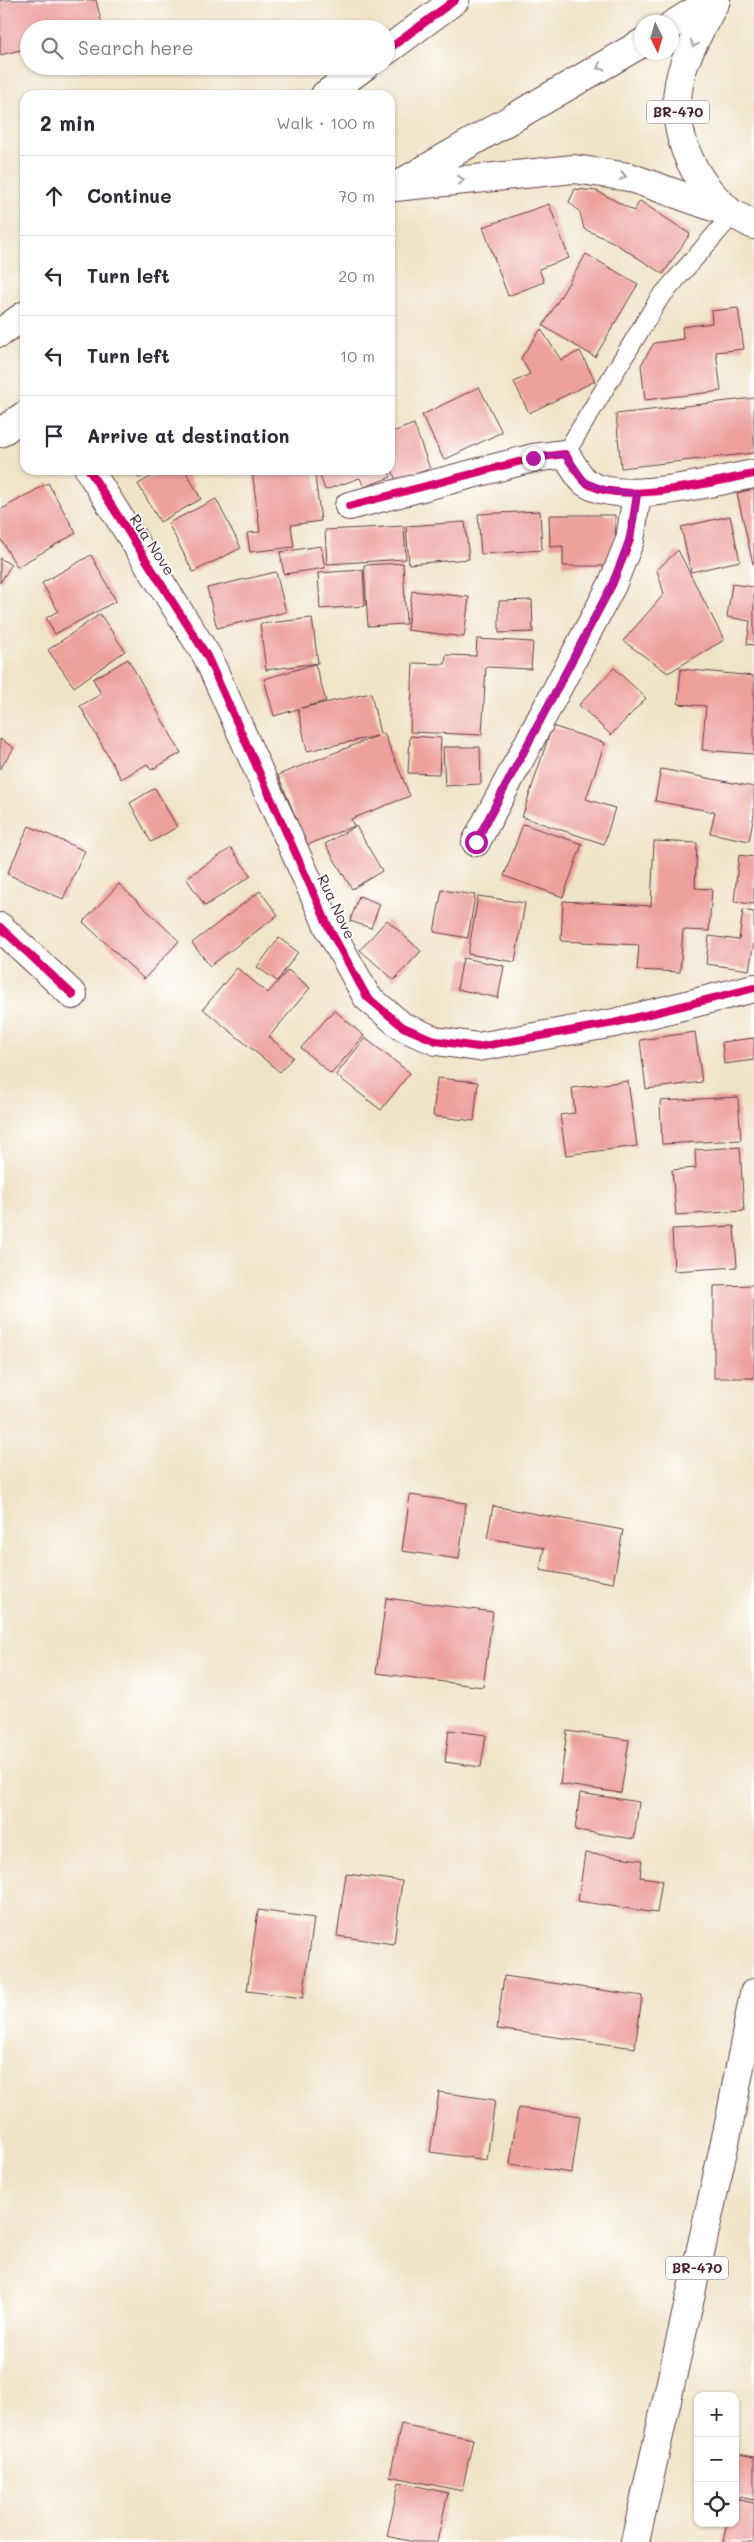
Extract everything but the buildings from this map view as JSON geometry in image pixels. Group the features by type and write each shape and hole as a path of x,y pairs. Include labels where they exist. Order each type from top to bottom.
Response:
{"street":[{"path":"395,43 455,0"},
{"path":"679,21 714,0"},
{"name":"BR-470","path":"714,0 685,63 678,90 678,119 683,147 694,172 711,195 744,219 754,238"},
{"path":"395,187 634,47"},
{"path":"333,90 353,75"},
{"path":"395,188 574,169 629,177 744,219"},
{"path":"0,333 20,319"},
{"path":"0,433 20,419"},
{"path":"349,506 533,458 564,454 585,482 606,490 637,494 754,474"},
{"name":"Rua Nove","path":"92,475 207,656 330,930 366,997 403,1027 436,1041 478,1047 614,1023 754,988"},
{"path":"476,842 612,584 630,540 637,494"},
{"path":"0,926 73,995"},
{"name":"BR-470","path":"635,2542 729,2124 754,1993"}],"lane":[{"path":"564,454 659,299 744,219"}],"cycle path":[{"path":"395,44 455,0"},
{"path":"349,506 533,458 565,454 585,482 600,489 620,492 667,490 754,474"},
{"path":"92,475 207,656 330,930 367,997 403,1027 436,1041 478,1047 614,1023 754,988"},
{"path":"476,842 612,585 630,540 637,494"},
{"path":"0,927 73,995"}],"route":[{"path":"476,842 612,584 630,540 635,518 637,494 606,490 585,482 564,454 533,458"}]}
